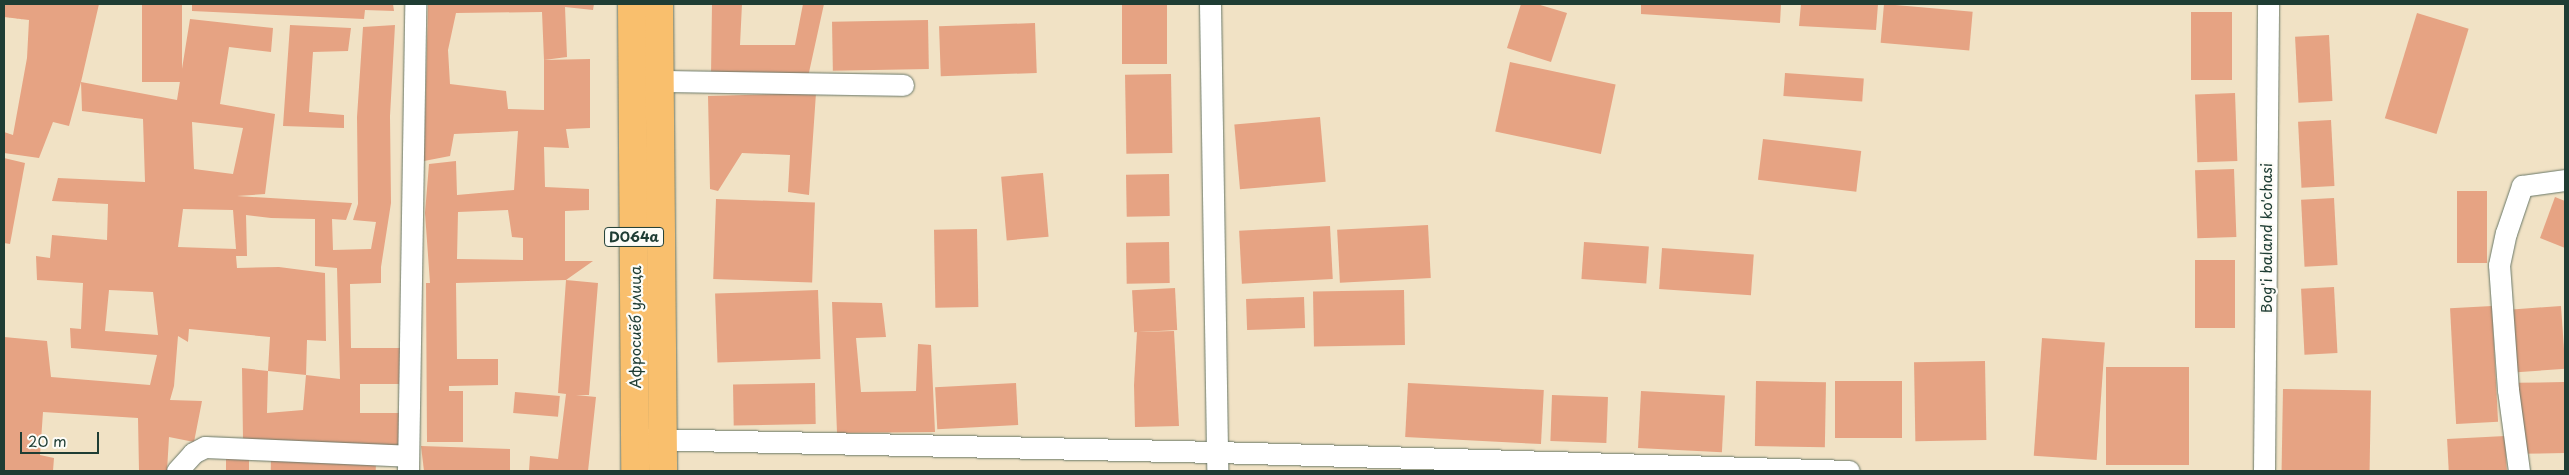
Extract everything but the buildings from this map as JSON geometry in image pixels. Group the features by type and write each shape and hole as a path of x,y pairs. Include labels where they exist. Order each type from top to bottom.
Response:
{"main road":[{"name":"Афросиёб улица","path":"632,4 635,471"},
{"name":"Афросиёб улица","path":"659,4 663,471"}],"street":[{"path":"177,471 193,453 205,447 408,463 415,4"},
{"path":"1210,4 1217,462"},
{"name":"Bog'i baland ko'chasi","path":"2264,471 2268,4"},
{"path":"660,81 903,85"},
{"path":"2519,471 2508,390 2499,265 2506,233 2522,186 2565,180"},
{"path":"635,439 1217,462 1849,471"}]}
